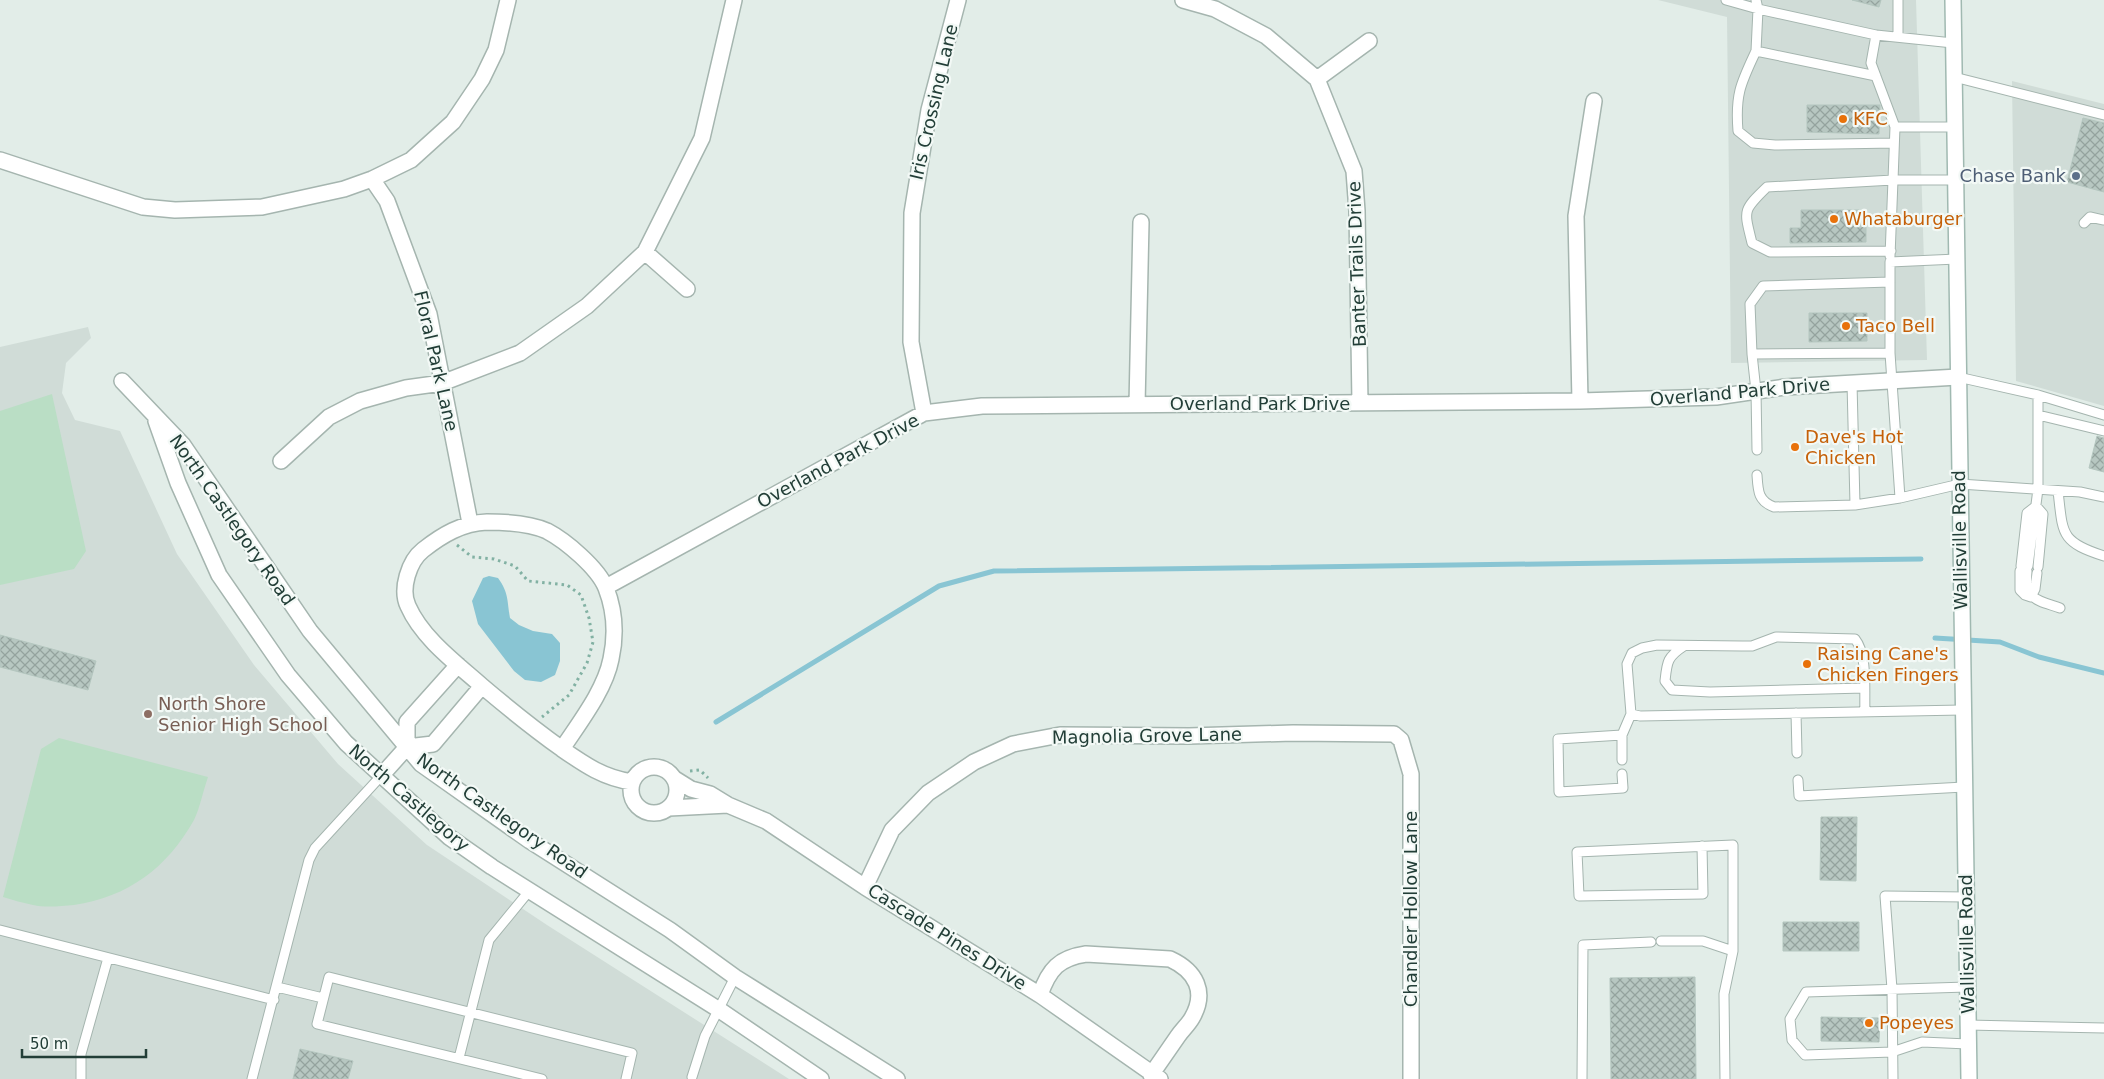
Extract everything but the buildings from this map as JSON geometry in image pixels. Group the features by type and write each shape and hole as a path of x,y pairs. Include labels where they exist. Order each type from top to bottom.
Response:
{"street":[{"path":"0,160 143,207 175,210 262,207 344,189 372,179 412,160 453,122 482,79 496,50 508,0"},
{"path":"280,461 329,417 360,401 406,388 442,383 520,353 587,306 645,252 702,138 734,0"},
{"name":"Iris Crossing Lane","path":"924,414 912,342 912,213 929,110 958,0"},
{"name":"Banter Trails Drive","path":"1183,0 1215,9 1266,36 1317,79 1354,171 1357,211 1360,403"},
{"name":"Wallisville Road","path":"1953,0 1962,710 1969,1079"},
{"path":"1317,79 1369,41"},
{"path":"1580,401 1576,216 1594,101"},
{"name":"Floral Park Lane","path":"372,179 387,202 429,314 470,522"},
{"path":"1137,405 1141,222"},
{"path":"645,252 687,289"},
{"name":"Overland Park Drive","path":"606,587 924,414 982,406 1580,401 1716,397 1785,387 1958,377"},
{"name":"North Castlegory","path":"122,381 155,416 178,483 219,575 288,675 346,743 448,837 530,890"},
{"name":"North Castlegory Road","path":"155,416 184,445 310,631 422,764 530,841 670,930 735,977 897,1079"},
{"path":"562,749 596,695 611,661 615,631 606,587 592,567 567,543 546,531 506,522 470,522 446,534 418,554 409,570 404,587 406,604 414,617 432,639 458,665 531,727 562,749 592,770 614,780 632,782"},
{"path":"407,747 407,722 458,665"},
{"path":"381,776 407,747 434,744 482,686"},
{"name":"Magnolia Grove Lane","path":"865,887 892,830 928,793 974,762 1013,744 1060,735 1116,734 1189,736 1379,733 1394,734 1401,740"},
{"name":"Chandler Hollow Lane","path":"1401,740 1411,774 1411,1079"},
{"path":"653,766 670,773 675,780 677,796 669,808 654,814 642,810 632,798 632,782 638,772 653,766"},
{"name":"Cascade Pines Drive","path":"675,780 691,789 710,794 728,806 766,821 865,887 1040,995 1155,1077"},
{"name":"Cascade Pines Drive","path":"669,808 728,806"},
{"path":"530,890 718,1009 821,1079"},
{"path":"1040,995 1046,979 1052,970 1061,962 1074,956 1086,954 1170,959 1182,965 1192,974 1197,985 1199,997 1197,1007 1191,1020 1155,1077"}],"lane":[{"path":"1726,0 1757,5 1876,35 1953,43"},
{"path":"1898,0 1898,37"},
{"path":"1757,5 1756,50 1741,84 1736,106 1738,130 1753,143 1775,145 1894,143"},
{"path":"1876,35 1871,63 1895,127 1890,262 1890,353 1900,498"},
{"path":"1756,50 1876,76"},
{"path":"1954,78 2104,115"},
{"path":"1895,127 1954,127"},
{"path":"1891,251 1770,252 1752,243 1745,216 1748,205 1768,187 1893,180 1955,180"},
{"path":"2084,223 2090,217 2104,220"},
{"path":"1890,262 1957,258"},
{"path":"1757,450 1756,392 1750,304 1764,286 1890,282"},
{"path":"1752,354 1890,353"},
{"path":"1958,377 2038,395 2104,415"},
{"path":"1852,383 1855,505"},
{"path":"2038,395 2038,489 2020,590 2025,595 2060,608"},
{"path":"2038,415 2104,432"},
{"path":"1757,475 1759,493 1765,504 1774,507 1855,505 1900,498 1960,484 2080,492 2104,497"},
{"path":"2058,491 2061,520 2067,538 2081,548 2104,556"},
{"path":"2031,597 2035,589 2043,514 2036,506"},
{"path":"1622,760 1622,735 1631,714 1627,664 1632,653 1642,648 1657,645 1752,646 1776,637 1855,639 1863,656 1865,712"},
{"path":"1684,646 1675,651 1667,660 1665,681 1672,690 1710,692 1864,688"},
{"path":"1631,714 1640,716 1962,710"},
{"path":"1796,713 1797,753"},
{"path":"1622,735 1558,739 1559,792 1623,788 1622,774"},
{"path":"252,1079 309,860 315,848 381,776"},
{"path":"1798,780 1799,796 1964,787"},
{"path":"1702,846 1703,894 1579,896 1577,852 1733,844 1733,951 1724,994 1725,1079"},
{"path":"459,1058 489,940 530,890"},
{"path":"1893,1079 1892,989 1885,896 1966,897"},
{"path":"0,930 274,1000"},
{"path":"1661,941 1703,941 1733,951"},
{"path":"1582,1079 1583,945 1650,942"},
{"path":"81,1079 81,1054 108,958"},
{"path":"542,1079 317,1024 329,977 632,1053 626,1079"},
{"path":"691,1078 705,1036 735,977"},
{"path":"1967,987 1806,992 1790,1019 1792,1040 1805,1055 1893,1052 1922,1042 1968,1044"},
{"path":"277,988 323,998"},
{"path":"1968,1025 2104,1028"}],"path":[{"path":"446,534 472,558 494,559 515,566 528,580 567,585 581,595 589,618 592,642 587,663 569,695 531,727"}],"shaded area":[{"path":"1658,0 1916,0 1927,360 1731,363 1727,17"},
{"path":"2012,81 2104,104 2104,406 2016,381"},
{"name":"North Shore Senior High School","path":"88,327 91,338 66,363 62,393 75,420 120,431 177,554 254,665 338,764 427,845 547,925 789,1079 0,1079 0,347"}],"green space":[{"path":"52,394 86,551 74,569 0,585 0,411"},
{"path":"59,738 208,777 194,820 171,852 144,878 112,895 94,901 74,905 38,906 3,897 41,749"}],"water":[{"path":"489,576 498,578 504,588 510,618 519,625 533,631 552,634 560,643 560,661 555,675 541,682 525,680 514,671 478,624 472,601 483,578"}],"waterway":[{"path":"716,722 939,586 994,571 1921,559"},
{"path":"1935,638 2000,642 2039,657 2104,673"}],"place":[{"name":"KFC","path":"1843,119"},
{"name":"Chase Bank","path":"2076,176"},
{"name":"Whataburger","path":"1834,219"},
{"name":"Taco Bell","path":"1846,326"},
{"name":"Dave's Hot Chicken","path":"1795,447"},
{"name":"Raising Cane's Chicken Fingers","path":"1807,664"},
{"name":"North Shore Senior High School","path":"148,714"},
{"name":"Popeyes","path":"1869,1023"}]}
